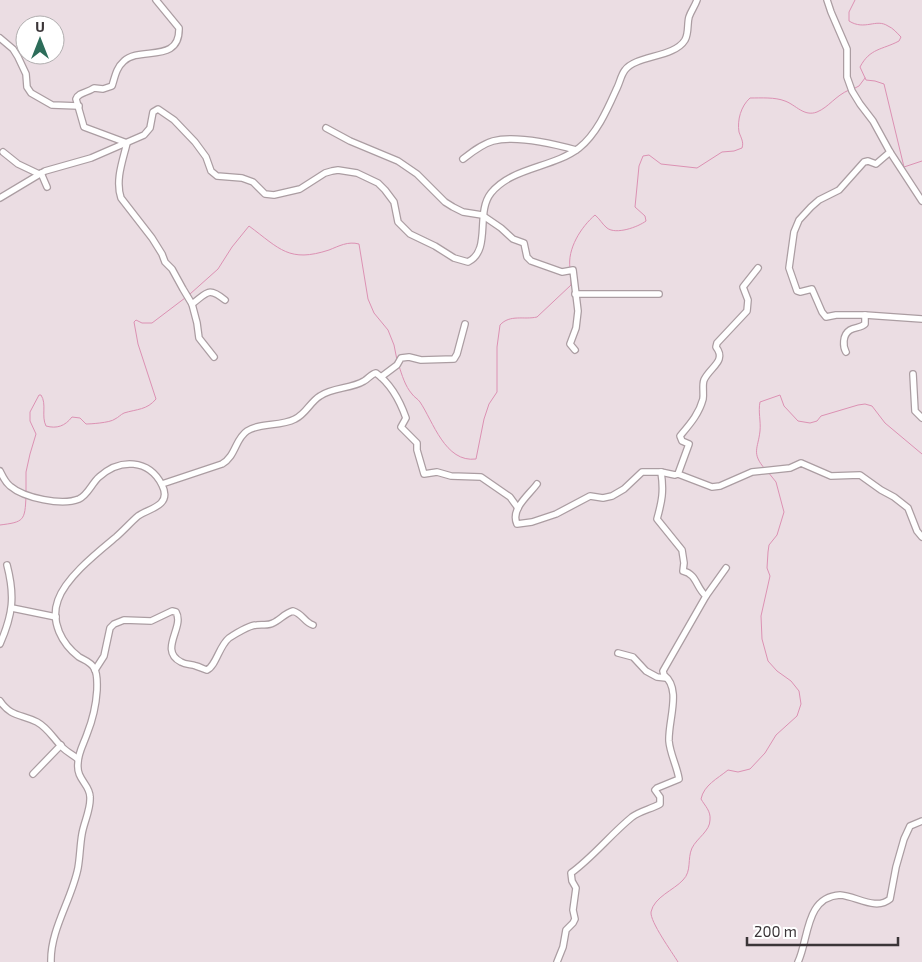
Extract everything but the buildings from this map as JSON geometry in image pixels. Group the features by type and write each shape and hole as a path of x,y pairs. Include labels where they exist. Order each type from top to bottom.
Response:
{"street":[{"path":"127,143 84,127 76,97 80,93 89,92 94,88 103,89 112,86 116,72 127,58 168,49 176,43 179,28 156,0"},
{"path":"0,198 40,174 91,158 144,135 149,130 154,110 158,109 166,114 195,142 206,158 212,173 220,178 235,177 248,180 269,195 293,192 332,171 357,173 378,183 391,198 398,222 405,231 460,261 468,262 477,255 482,241 482,215 488,197 511,177 549,164 580,148 600,123 626,68 674,49 684,41 687,34 689,16 697,0"},
{"path":"827,0 848,49 849,83 852,91 922,199"},
{"path":"0,38 13,49 18,57 26,74 27,87 36,97 52,105 79,106"},
{"path":"326,128 350,141 398,161 417,174 453,207 462,212 482,215 513,239 524,243 527,257 531,261 562,272 573,270 578,311 570,343 575,350"},
{"path":"462,159 492,141 506,139 576,150"},
{"path":"127,143 120,172 121,198 152,238 192,304 199,338 214,357"},
{"path":"3,152 18,164 40,174 47,187"},
{"path":"890,152 876,164 868,161 864,162 838,190 810,207 799,220 793,239 790,268 797,291 812,289 826,317 866,315 922,319"},
{"path":"678,474 689,444 682,441 680,436 696,417 703,399 704,380 720,357 720,352 716,347 717,343 747,311 748,300 743,288 758,268"},
{"path":"192,304 210,291 215,292 225,300"},
{"path":"575,294 659,294"},
{"path":"846,352 843,340 846,334 851,330 863,327 866,324 866,315"},
{"path":"381,377 397,364 401,358 454,359 458,354 465,324"},
{"path":"162,484 222,464 229,460 242,435 247,431 260,426 283,424 296,419 320,395 356,385 375,373 393,390 401,403 406,418 401,427 418,443 417,450 424,474 437,472 451,476 481,477 510,498 518,508"},
{"path":"914,374 915,411 922,418"},
{"path":"537,484 518,508 515,516 516,523 532,522 564,510 585,497 603,498 612,496 624,489 642,472 678,474 712,487 720,486 748,473 793,468 801,463 831,476 860,475 881,490 894,496 908,508 917,531 922,537"},
{"path":"0,471 2,480 26,494 58,502 69,502 79,499 86,494 97,478 105,472 130,464 147,467 156,475 162,484 165,494 161,503 137,517 90,559 60,594 56,605 59,632 64,641 71,650 89,663 95,670 97,678 95,712 78,759 80,776 89,791 90,801 82,833 74,883 52,947 51,962"},
{"path":"661,472 664,487 663,499 657,520 682,550 683,571 694,577 699,588 706,596"},
{"path":"0,644 12,608 12,584 7,565"},
{"path":"557,962 563,947 566,930 575,919 573,910 576,888 572,882 571,873 582,866 604,841 634,816 660,804 660,797 655,790 657,788 679,779 669,741 674,694 673,686 663,673 664,667 670,660 678,642 706,596 726,568"},
{"path":"12,608 56,617"},
{"path":"95,670 104,656 110,628 124,620 150,621 172,611 176,612 178,622 171,644 174,656 182,663 207,670 212,667 222,645 247,628 270,624 293,611 302,615 307,623 314,625"},
{"path":"618,653 633,657 655,679 668,678"},
{"path":"0,701 4,708 11,713 36,722 50,732 60,746 78,759"},
{"path":"33,774 60,746"},
{"path":"798,962 803,951 813,911 821,902 836,895 873,904 883,903 890,899 896,867 908,831 912,824 922,821"}],"waterway":[{"path":"855,0 849,12 849,21 860,25 884,24 892,28 901,37 899,41 872,53 860,67 866,80 884,84 904,167 922,161"},
{"path":"853,89 859,86 865,78"},
{"path":"570,268 571,253 576,239 595,215 607,228 616,231 633,228 646,221 645,216 635,207 639,166 643,156 649,155 661,164 697,168 722,152 742,148 739,118 744,105 750,98 781,100 804,112 812,113 821,110 849,90"},
{"path":"190,294 218,269 232,247 249,226 277,247 294,254 315,254 347,244 359,244 368,299 374,313 388,330 397,360"},
{"path":"399,366 407,388 420,402 448,448 465,458 476,459 484,419 489,404 497,392 497,347 500,325 513,318 537,317 571,285 571,280"},
{"path":"26,492 26,472 36,434 30,421 30,412 39,395 41,395 44,402 46,426 50,427 61,426 72,417 80,418 86,424 109,421 124,413 142,409 153,403 156,399 138,344 134,322 136,320 142,323 152,323 185,298"},
{"path":"765,469 757,455 760,431 760,402 780,395 784,406 798,421 810,423 817,421 821,416 858,405 872,406 885,423 922,454"},
{"path":"678,962 658,930 651,912 656,902 686,876 692,848 708,828 710,817 709,811 701,799 703,794 712,783 728,770 738,772 750,769 765,753 776,735 797,716 801,704 799,691 791,681 777,671 768,661 762,639 761,616 770,576 767,568 769,545 777,535 784,512 776,482 768,472"},
{"path":"0,525 14,523 22,519 25,511 26,496"}]}
